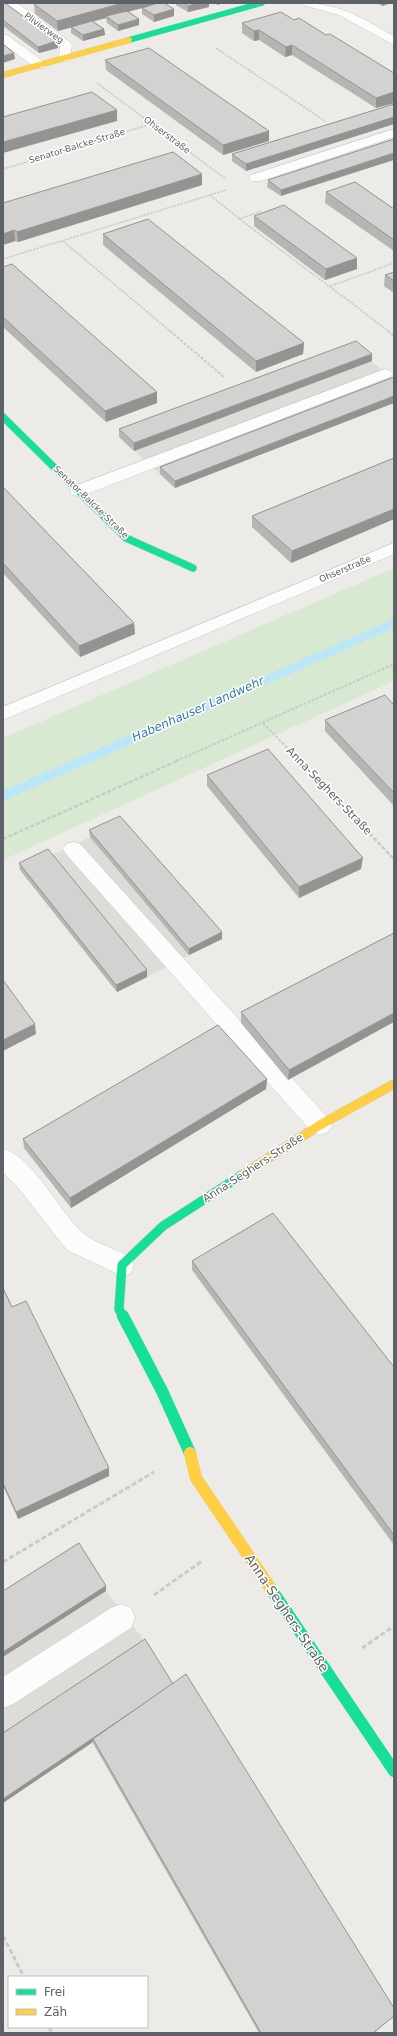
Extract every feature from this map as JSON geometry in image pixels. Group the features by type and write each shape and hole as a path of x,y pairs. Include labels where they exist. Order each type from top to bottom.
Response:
{"street":[{"name":"Plivierweg","path":"10,3 66,45 65,58"},
{"path":"3,75 260,3"},
{"path":"307,3 344,12 394,41"},
{"path":"3,38 40,65"},
{"path":"256,178 394,133"},
{"path":"78,490 385,374"},
{"name":"Senator-Balcke-Straße","path":"3,417 126,538 193,568"},
{"name":"Ohserstraße","path":"3,714 394,548"},
{"path":"73,849 320,1125"},
{"name":"Anna-Seghers-Straße","path":"394,1084 320,1125 163,1226 122,1265 119,1309 162,1391 190,1451 196,1478 394,1771"},
{"path":"3,1158 24,1178 76,1242 122,1265"},
{"path":"3,1694 121,1618"}],"path":[{"path":"182,26 327,122"},
{"name":"Ohserstraße","path":"65,58 230,182"},
{"name":"Senator-Balcke-Straße","path":"3,169 152,124"},
{"path":"3,259 230,189"},
{"path":"210,195 239,219 331,286 394,336"},
{"path":"63,241 224,377"},
{"path":"331,286 394,263"},
{"path":"3,839 394,664"},
{"name":"Anna-Seghers-Straße","path":"263,722 394,859"},
{"path":"3,1562 190,1451"},
{"path":"121,1618 236,1537"},
{"path":"3,1936 23,1976"}],"shaded area":[{"path":"355,349 394,379 394,403 175,488 119,437"},
{"path":"121,823 222,939 117,992 20,870"},
{"path":"106,1591 146,1643 3,1803 3,1597"}],"green space":[{"path":"394,568 394,681 3,860 3,738"}],"building":[{"path":"3,3 57,41 38,47 3,20"},
{"path":"123,3 57,21 34,4"},
{"path":"158,3 164,3 174,9 154,15 142,8"},
{"path":"184,3 199,3 188,6"},
{"path":"127,11 139,19 118,25 106,16"},
{"path":"281,12 294,20 299,18 326,35 330,34 394,73 394,92 376,98 292,45 286,47 259,30 254,31 242,23"},
{"path":"92,21 104,29 83,35 71,27"},
{"path":"3,44 14,53 3,56"},
{"path":"149,48 269,131 223,145 105,60"},
{"path":"92,92 117,110 3,142 3,117"},
{"path":"394,104 394,117 246,164 232,154"},
{"path":"394,139 394,153 281,190 268,180"},
{"path":"173,152 202,174 17,232 14,230 3,234 3,203"},
{"path":"355,182 394,209 394,240 326,192"},
{"path":"284,205 357,258 326,269 254,216"},
{"path":"148,219 304,343 256,361 103,234"},
{"path":"12,264 157,392 105,411 3,317 3,267"},
{"path":"394,272 394,281 385,275"},
{"path":"356,341 372,354 134,443 119,429"},
{"path":"394,377 394,396 175,481 160,467"},
{"path":"394,458 394,509 292,551 252,516"},
{"path":"3,487 134,623 79,646 3,563"},
{"path":"385,695 394,705 394,793 325,720"},
{"path":"268,749 363,858 299,887 207,775"},
{"path":"120,816 222,932 189,949 89,830"},
{"path":"48,849 147,970 116,985 19,863"},
{"path":"394,933 394,1013 289,1070 241,1012"},
{"path":"3,980 35,1024 3,1040"},
{"path":"218,1025 267,1079 70,1198 23,1139"},
{"path":"273,1213 394,1367 394,1535 192,1261"},
{"path":"3,1288 12,1307 26,1301 109,1468 16,1512 3,1483"},
{"path":"79,1543 106,1586 3,1652 3,1591"},
{"path":"145,1639 173,1684 3,1799 3,1733"},
{"path":"186,1674 394,2008 394,2016 373,2033 261,2033 93,1739"}],"waterway":[{"name":"Habenhauser Landwehr","path":"3,796 394,623"}],"traffic: fast":[{"path":"129,40 262,3"},
{"path":"3,417 126,538 193,568"},
{"path":"190,1453 162,1391 119,1309 122,1265 163,1226 242,1175"},
{"path":"271,1589 394,1771"}],"traffic: slow":[{"path":"3,75 129,40"},
{"path":"242,1175 320,1125 394,1084"},
{"path":"190,1453 196,1478 271,1589"}]}
